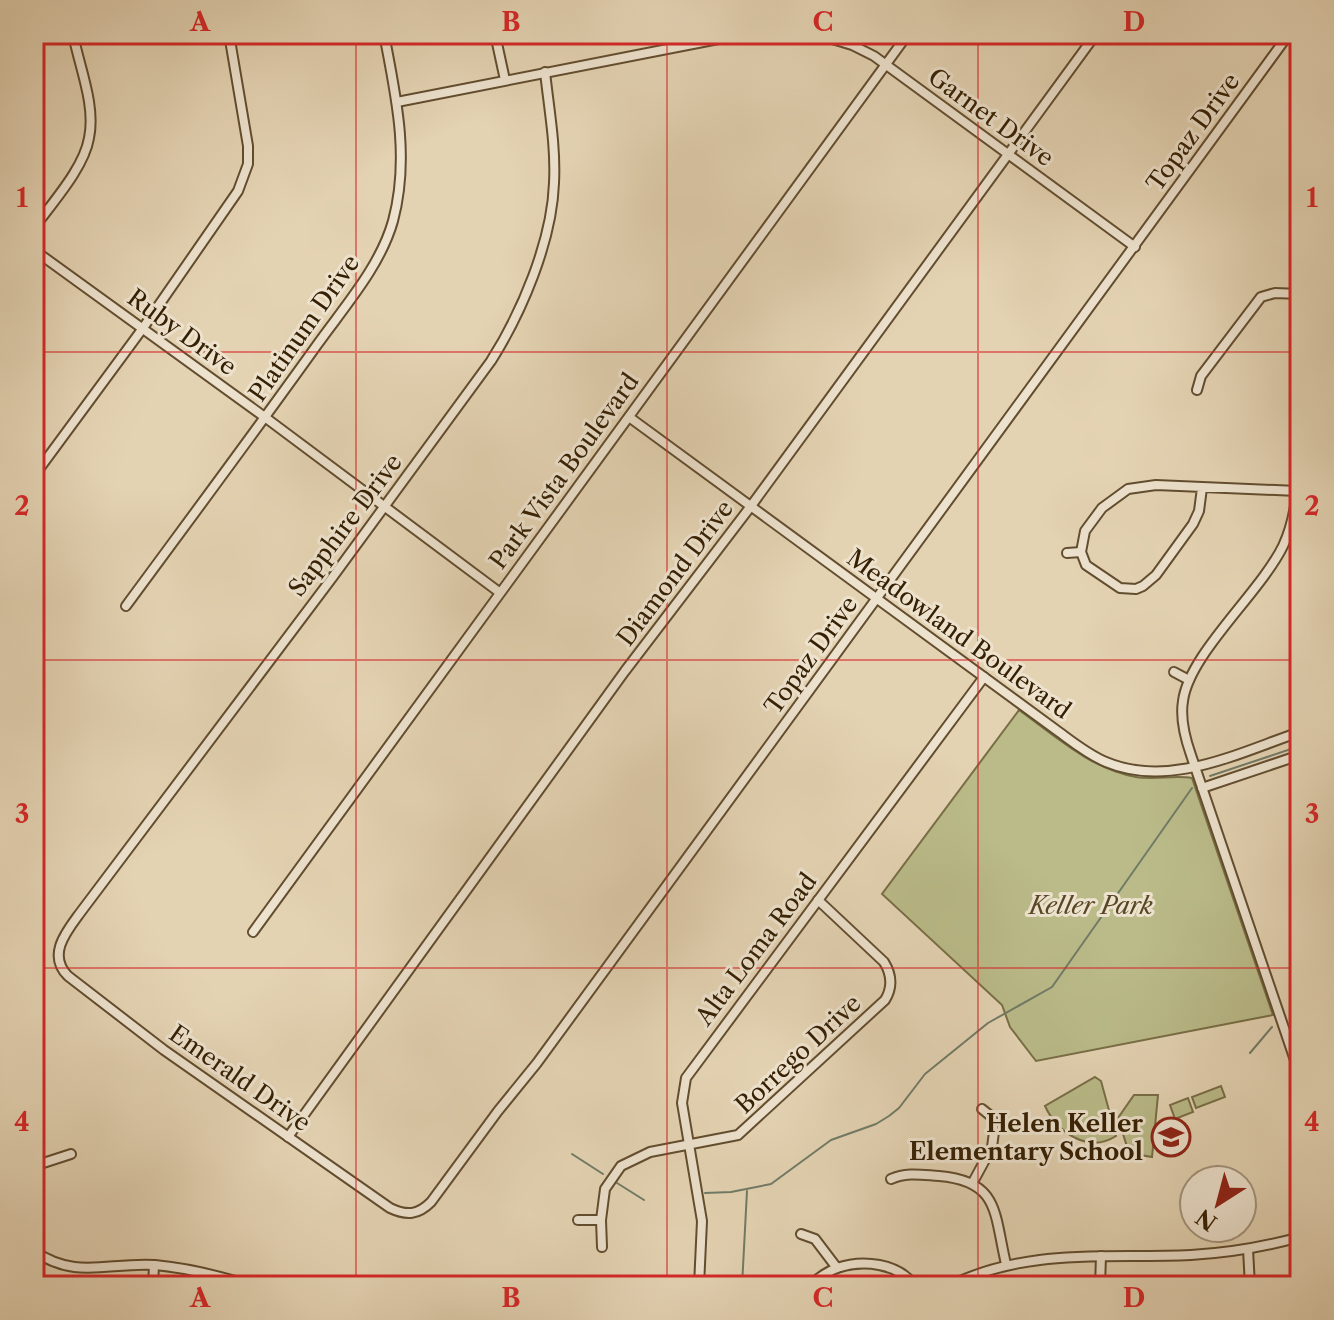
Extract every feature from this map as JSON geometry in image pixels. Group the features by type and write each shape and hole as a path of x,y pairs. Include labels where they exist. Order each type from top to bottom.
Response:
{"street":[{"path":"34,228 81,161 90,136 90,111 73,34"},
{"path":"34,476 225,212 245,176 248,164 247,127 229,34"},
{"name":"Platinum Drive","path":"126,606 266,418 363,280 386,242 401,178 401,147 397,102 384,34"},
{"path":"495,34 505,80"},
{"path":"397,102 744,34"},
{"name":"Garnet Drive","path":"816,34 863,50 1135,247"},
{"name":"Park Vista Boulevard","path":"253,932 908,34"},
{"name":"Diamond Drive","path":"288,1137 625,671 751,506 1096,34"},
{"name":"Topaz Drive","path":"413,1214 422,1211 436,1197 537,1063 1289,34"},
{"name":"Sapphire Drive","path":"58,958 60,946 72,923 384,506 491,361 510,330 544,237 554,183 545,72"},
{"name":"Ruby Drive","path":"34,250 499,592"},
{"path":"1197,390 1201,376 1257,300 1275,293 1300,294"},
{"name":"Meadowland Boulevard","path":"629,417 1083,749 1109,764 1157,772 1195,767 1300,732"},
{"path":"1300,437 1297,491 1289,532 1272,573 1203,657 1189,680 1182,712 1187,744 1300,1075"},
{"path":"1133,476 1135,488"},
{"path":"1202,488 1199,511 1193,524 1156,575 1143,586 1128,589 1112,585 1086,565 1081,552 1082,537 1102,508 1119,493 1156,485 1297,491"},
{"path":"1067,553 1081,552"},
{"path":"1203,657 1214,665"},
{"path":"1174,672 1189,680"},
{"name":"Alta Loma Road","path":"699,1286 702,1221 682,1103 686,1078 984,677"},
{"path":"1202,788 1300,755"},
{"name":"Borrego Drive","path":"602,1247 605,1189 621,1166 639,1155 734,1136 743,1131 889,994 891,976 884,962 818,900"},
{"name":"Emerald Drive","path":"58,958 58,964 68,976 288,1137 390,1208 413,1214"},
{"path":"973,1182 994,1140 992,1117 982,1109"},
{"path":"34,1166 71,1154"},
{"path":"891,1179 903,1174 973,1182 991,1201 1006,1264"},
{"path":"578,1220 601,1220"},
{"path":"801,1234 815,1239 837,1268"},
{"path":"949,1286 1006,1264 1052,1257 1189,1255 1248,1249 1300,1237"},
{"path":"1248,1249 1250,1286"},
{"path":"34,1251 53,1263 74,1269 154,1265 217,1275 252,1286"},
{"path":"1100,1286 1101,1256"},
{"path":"153,1286 154,1265"},
{"path":"809,1286 837,1268 872,1265 892,1267 915,1286"}],"green space":[{"name":"Keller Park","path":"1019,710 1074,750 1104,767 1136,777 1192,778 1273,1015 1036,1061 1010,1027 1002,1005 882,894"},
{"path":"1095,1077 1101,1081 1116,1136 1095,1143 1074,1138 1065,1132 1045,1106"},
{"path":"1221,1086 1225,1097 1196,1108 1192,1097"},
{"path":"1134,1095 1158,1095 1152,1157 1129,1153 1118,1118"},
{"path":"1188,1098 1193,1112 1175,1119 1170,1105"}],"waterway":[{"path":"1210,776 1300,746"},
{"path":"705,1193 731,1192 771,1184 831,1140 876,1124 899,1108 925,1074 988,1023 1052,987 1192,788"},
{"path":"1250,1053 1272,1027"},
{"path":"572,1154 603,1174"},
{"path":"617,1183 644,1200"},
{"path":"742,1286 747,1191"}],"place":[{"name":"Helen Keller Elementary School","path":"1171,1137"}]}
